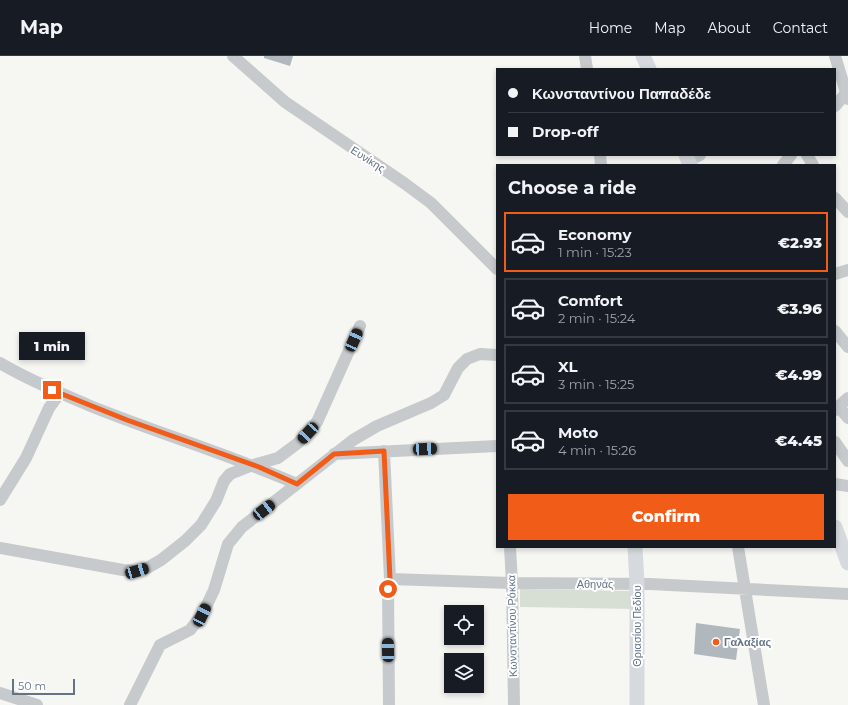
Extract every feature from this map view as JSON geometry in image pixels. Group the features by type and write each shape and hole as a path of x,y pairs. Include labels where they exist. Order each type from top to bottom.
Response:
{"main road":[{"path":"643,56 649,68"},
{"path":"836,530 848,563"},
{"name":"Θριασίου Πεδίου","path":"635,548 641,584 645,705"},
{"name":"Θριασίου Πεδίου","path":"637,705 643,548"}],"street":[{"name":"Ευνίκης","path":"233,56 285,102 404,182 431,204 496,268"},
{"path":"585,56 588,68"},
{"path":"834,56 847,95 836,105"},
{"path":"784,164 790,156"},
{"path":"836,199 848,212"},
{"path":"836,274 848,270"},
{"path":"0,548 123,570 137,571 147,568 161,560 201,525 216,501 224,481 230,474 253,465 278,458 298,443 317,422 360,326"},
{"path":"836,332 848,347"},
{"path":"130,705 160,645 190,630 202,615 214,590 228,544 242,527 353,440 377,426 431,403 444,395 458,368 467,359 480,354 496,355"},
{"path":"0,363 44,387 127,420 253,465 297,484"},
{"path":"0,500 26,458 49,408 60,393"},
{"path":"848,398 837,409 848,418"},
{"path":"836,443 848,461"},
{"path":"334,454 496,446"},
{"path":"384,451 390,579 388,589 389,705"},
{"path":"836,484 848,486"},
{"name":"Κωνσταντίνου Ρόκκα","path":"510,548 514,705"},
{"path":"738,548 764,705"},
{"name":"Αθηνάς","path":"390,579 512,583 641,584 848,594"},
{"path":"0,693 37,705"}],"shaded area":[{"path":"520,589 632,591 632,609 520,607"}],"building":[{"path":"264,56 293,56 290,66 264,58"},
{"name":"Γαλαξίας","path":"696,623 740,629 736,660 694,654"}],"place":[{"name":"Γαλαξίας","path":"716,642"}],"route":[{"path":"52,390 127,420 259,467 297,484 334,454 384,451 390,579 388,589"}]}
